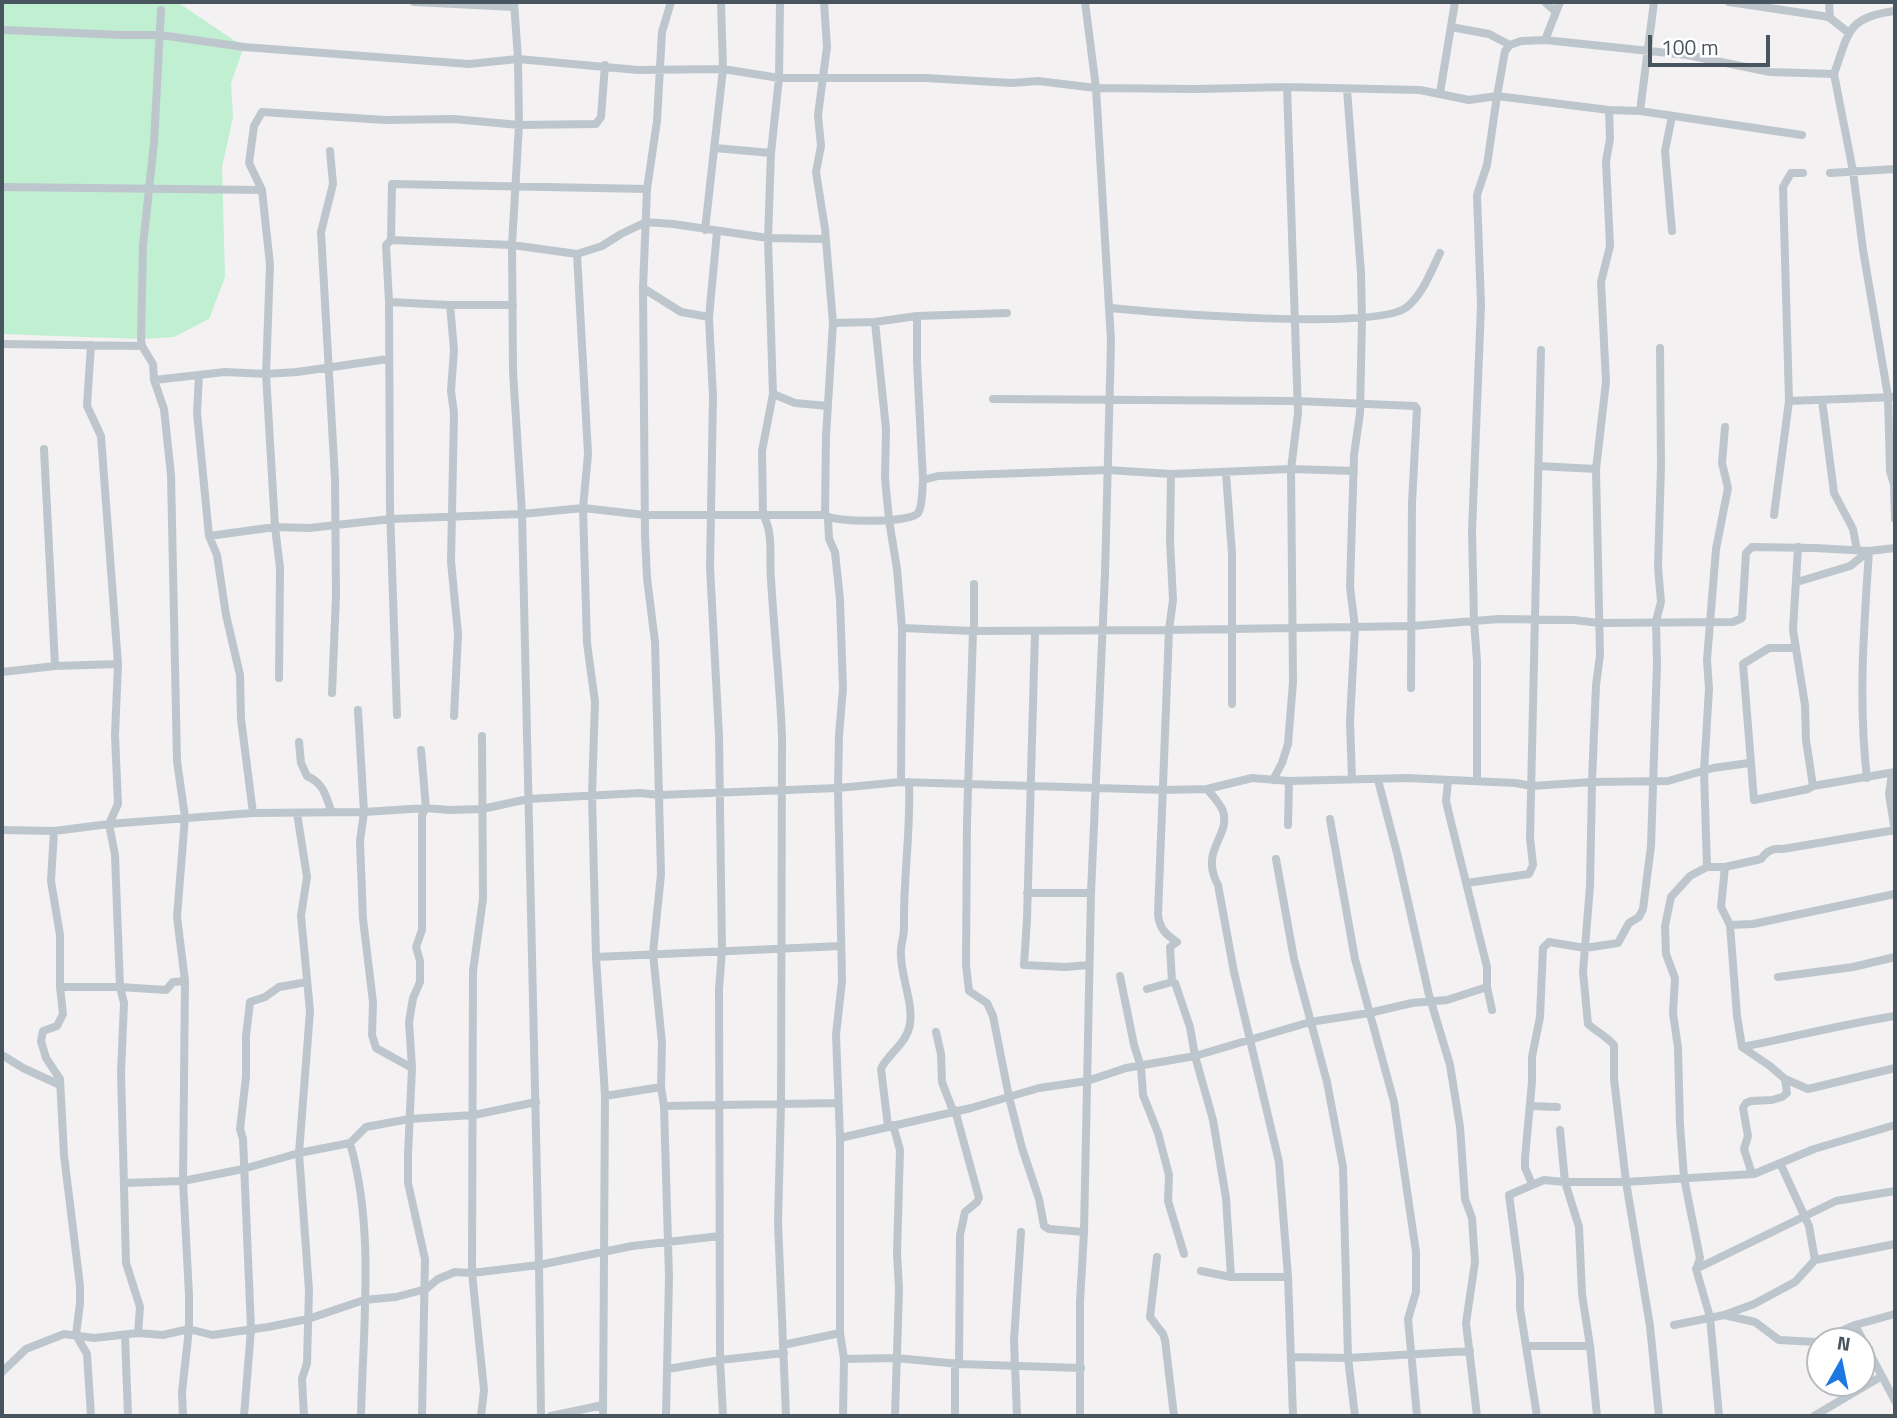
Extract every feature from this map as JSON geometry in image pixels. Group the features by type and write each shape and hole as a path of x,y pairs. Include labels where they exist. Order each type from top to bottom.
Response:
{"street":[{"path":"414,2 514,4 519,59 519,125 512,245 513,371 522,514 540,1265 541,1416"},
{"path":"666,1416 668,1369 664,1106 661,1087 662,1043 653,953 661,874 655,642 647,578 645,514 643,288 647,189 657,121 662,32 671,2"},
{"path":"705,230 723,69 721,2"},
{"path":"780,2 779,78 771,153 768,238 773,394 762,451 763,514 768,522 770,538 780,688 783,789 778,1222 786,1416"},
{"path":"824,2 827,47 818,115 821,146 816,172 833,323 828,406 827,517 829,539 835,552 842,626 843,688 838,788 842,981 836,1035 840,1138 840,1333 844,1359 843,1416"},
{"path":"1080,1416 1080,1302 1084,1232 1091,893 1108,470 1111,308 1096,88 1084,2"},
{"path":"1440,93 1455,2"},
{"path":"1545,2 1556,12"},
{"path":"1545,40 1560,2"},
{"path":"1640,111 1654,2"},
{"path":"1728,2 1830,18 1849,33"},
{"path":"1829,2 1830,18"},
{"path":"161,10 154,143 143,245 142,346 153,364 154,380 164,409 171,475 177,761 185,817 177,917 184,981 183,1181 189,1329 182,1392 183,1416"},
{"path":"1895,11 1864,17 1849,33 1835,74 1853,172 1863,250 1892,396 1890,471 1894,485 1895,519"},
{"path":"1451,27 1489,34 1510,45"},
{"path":"2,30 122,36 160,34 244,47 469,64 519,59 638,69 723,69 779,78 925,78 1012,83 1038,81 1096,88 1287,87 1420,90 1469,100 1497,96 1609,110 1640,111 1802,135"},
{"path":"1477,781 1477,661 1472,531 1481,306 1477,195 1487,165 1504,51 1510,45 1521,41 1545,40 1687,55 1770,72 1835,74"},
{"path":"279,678 280,568 266,374 270,265 262,190 249,163 254,126 262,112 519,125 596,124 601,117 605,65"},
{"path":"1273,780 1282,764 1288,744 1293,629 1291,469 1297,429 1296,318 1287,87"},
{"path":"1347,89 1362,319 1360,403 1353,471 1350,587 1355,627 1350,721 1352,779"},
{"path":"1609,110 1610,139 1606,161 1609,246 1601,282 1606,382 1596,469 1600,655 1596,685 1590,886 1583,972 1588,1024 1614,1045 1614,1079 1626,1182 1650,1326 1659,1416"},
{"path":"1672,116 1665,151 1672,231"},
{"path":"715,148 771,153"},
{"path":"330,151 334,184 321,232 336,525 332,694"},
{"path":"1830,173 1895,169"},
{"path":"1774,515 1789,401 1783,187 1791,173 1803,173"},
{"path":"397,715 386,245 391,240 392,184 647,189"},
{"path":"2,187 262,190"},
{"path":"391,240 512,245 577,254 602,247 646,222 768,238 825,239"},
{"path":"717,232 709,317 713,397 710,516 722,951 719,989 720,1360 723,1416"},
{"path":"1111,308 1163,313 1296,318 1362,319 1389,315 1406,308 1422,290 1440,253"},
{"path":"577,254 588,454 583,508 587,643 596,702 592,795 596,957 605,1096 603,1416"},
{"path":"643,288 681,312 709,317"},
{"path":"389,302 450,306 513,305"},
{"path":"450,306 454,350 451,391 454,413 451,561 458,634 454,716"},
{"path":"833,323 875,322 917,316 1007,313"},
{"path":"209,536 275,527 309,528 391,519 522,514 583,508 645,514 827,517 838,521 915,517 919,512 923,480 917,316"},
{"path":"875,322 886,429 889,520 902,628 905,782 910,820 903,893 904,929 901,955 910,1023 900,1046 885,1060 881,1069 891,1125 900,1150 895,1416"},
{"path":"2,344 142,346"},
{"path":"91,345 87,406 101,436 118,664 115,735 118,804 110,824 115,855 120,987 124,1003 121,1072 126,1263 140,1307 138,1333"},
{"path":"1532,1184 1525,1168 1525,1158 1531,1105 1532,1057 1540,1017 1543,948 1549,942 1585,948 1618,943 1629,923 1639,916 1643,909 1651,846 1656,621 1661,603 1658,567 1660,348"},
{"path":"1467,883 1529,874 1533,864 1530,838 1541,350"},
{"path":"154,380 225,372 266,374 388,359"},
{"path":"199,375 197,413 209,536 217,555 226,615 240,675 241,719 253,813"},
{"path":"773,394 795,403 828,406"},
{"path":"1789,401 1892,396"},
{"path":"993,399 1296,401 1415,406 1418,409 1412,503 1411,688"},
{"path":"1822,400 1834,493 1853,529 1857,550"},
{"path":"1707,867 1704,771 1710,622 1716,549 1728,488 1722,463 1725,427"},
{"path":"44,449 55,666"},
{"path":"1538,466 1596,469"},
{"path":"923,480 954,474 1108,470 1171,474 1291,469 1353,471"},
{"path":"1226,473 1232,554 1231,704"},
{"path":"1171,474 1173,600 1169,630 1158,915 1160,927 1177,942 1170,947 1172,982 1175,983 1190,1027 1195,1056 1213,1120 1226,1198 1231,1277"},
{"path":"902,628 1035,632 1102,629 1293,629 1535,620 1599,623 1733,622 1742,618 1746,553 1752,547 1869,551 1895,548"},
{"path":"1798,547 1793,629 1805,705 1806,740 1813,786"},
{"path":"1797,582 1850,566 1869,551"},
{"path":"1867,778 1861,714 1861,660 1869,551"},
{"path":"974,584 968,785 968,991 987,1003 993,1016 1009,1097 1039,1199 1044,1226 1049,1229 1084,1232"},
{"path":"1035,632 1024,965 1089,965"},
{"path":"1719,1416 1710,1317 1696,1269 1700,1258 1684,1178 1679,1125 1675,978 1665,954 1665,926 1671,897 1690,876 1707,867 1725,867 1761,859 1766,852 1776,849 1895,832 1889,794 1893,772 1754,800 1743,664 1769,648 1796,648"},
{"path":"2,672 55,666 118,664"},
{"path":"358,710 364,812 360,841 365,945 373,1002 372,1035 376,1048 412,1068"},
{"path":"481,1416 484,1390 472,1273 473,971 483,899 482,736"},
{"path":"299,742 301,763 307,776 317,780 325,791 331,811"},
{"path":"421,750 426,808 422,815 422,930 416,947 420,982 413,998 409,1022 412,1068 408,1119 408,1183 423,1248 426,1289 422,1416"},
{"path":"2,830 54,831 185,817 253,813 482,809 528,799 838,788 905,782 1164,790 1206,789 1252,778 1289,781 1407,778 1532,786 1653,782 1668,781 1727,765 1749,763"},
{"path":"1378,780 1431,1003 1450,1065 1460,1127 1465,1199 1472,1218 1475,1262 1466,1323 1477,1416"},
{"path":"1288,825 1289,781"},
{"path":"1448,781 1446,800 1459,862 1467,883 1487,967 1487,987 1492,1010"},
{"path":"1206,789 1223,812 1224,822 1217,845 1210,856 1279,1162 1293,1416"},
{"path":"297,813 307,877 301,916 310,1011 299,1153 309,1268 307,1363 302,1379 304,1416"},
{"path":"1331,819 1350,932 1394,1102 1416,1252 1416,1293 1408,1319 1417,1416"},
{"path":"54,831 51,881 60,935 63,1014 57,1026 43,1031 41,1041 46,1058 61,1085 64,1155 80,1286 76,1335 87,1354 90,1416"},
{"path":"1276,859 1292,946 1327,1082 1343,1167 1348,1358 1355,1416"},
{"path":"1725,867 1721,907 1730,925 1742,1047 1785,1079 1808,1088 1895,1068"},
{"path":"1027,893 1091,893"},
{"path":"1730,925 1753,924 1895,894"},
{"path":"596,957 841,946"},
{"path":"1778,977 1853,967 1895,957"},
{"path":"1120,976 1141,1067 1143,1095 1158,1133 1168,1175 1168,1200 1184,1254"},
{"path":"60,987 166,990 173,982 184,981"},
{"path":"244,1416 251,1329 240,1129 250,1002 265,997 279,987 307,982"},
{"path":"1147,989 1172,982"},
{"path":"840,1138 1009,1097 1039,1087 1087,1081 1126,1069 1195,1056 1310,1022 1412,1003 1447,1000 1487,987"},
{"path":"1742,1047 1801,1036 1837,1025 1895,1016"},
{"path":"936,1032 941,1054 942,1082 954,1110 979,1198 965,1212 960,1235 955,1416"},
{"path":"2,1055 61,1085"},
{"path":"1752,1174 1744,1149 1748,1136 1743,1108 1751,1101 1772,1100 1786,1095 1785,1079"},
{"path":"605,1096 661,1087"},
{"path":"124,1183 183,1181 350,1143 366,1127 408,1119 474,1115 536,1102"},
{"path":"664,1106 838,1103"},
{"path":"1531,1105 1557,1107"},
{"path":"1536,1416 1520,1308 1520,1277 1509,1195 1544,1180 1626,1182 1752,1174 1826,1146 1895,1125"},
{"path":"1560,1130 1565,1182 1579,1227 1582,1294 1597,1416"},
{"path":"350,1143 360,1182 364,1244 360,1416"},
{"path":"1780,1163 1813,1239 1815,1260"},
{"path":"1696,1269 1836,1201 1895,1191"},
{"path":"1017,1416 1014,1341 1021,1232"},
{"path":"2,1373 26,1349 64,1334 94,1338 138,1333 163,1335 189,1329 212,1335 308,1319 364,1300 396,1297 426,1289 446,1274 540,1265 667,1242 720,1236"},
{"path":"1674,1325 1724,1315 1754,1304 1795,1282 1815,1260 1895,1244"},
{"path":"1157,1257 1150,1317 1164,1334 1174,1416"},
{"path":"1201,1271 1231,1277 1287,1277"},
{"path":"1724,1315 1755,1322 1779,1340 1816,1342 1855,1325 1895,1314"},
{"path":"1855,1325 1895,1401"},
{"path":"668,1369 783,1349 840,1333"},
{"path":"125,1335 128,1416"},
{"path":"1526,1346 1590,1346"},
{"path":"1290,1357 1348,1358 1469,1351"},
{"path":"844,1359 896,1358 1081,1368"},
{"path":"1814,1416 1882,1376"},
{"path":"551,1416 603,1405"}],"green space":[{"path":"2,2 177,2 244,47 231,83 233,117 222,167 225,277 209,319 174,337 141,339 2,334"}]}
